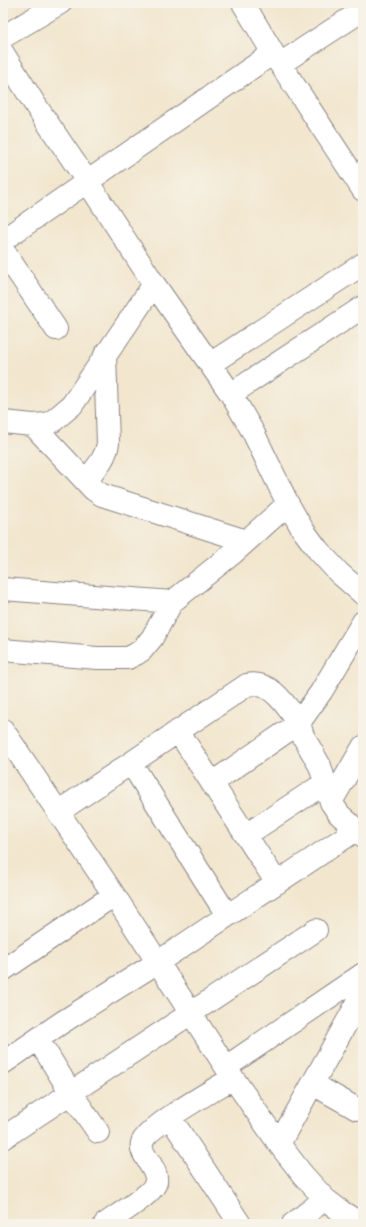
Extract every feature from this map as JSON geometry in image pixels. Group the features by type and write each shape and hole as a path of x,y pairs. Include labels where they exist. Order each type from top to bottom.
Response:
{"street":[{"path":"3,37 60,3"},
{"path":"243,3 363,190"},
{"path":"3,240 87,181 277,58 363,10"},
{"path":"3,53 36,106 154,284 231,394 256,438 288,504 303,530 318,550 363,594"},
{"path":"3,250 56,329"},
{"path":"210,364 363,264"},
{"path":"3,422 33,425 46,424 53,421 72,405 154,284"},
{"path":"231,394 363,307"},
{"path":"86,481 107,452 105,355"},
{"path":"33,425 93,489 102,495 246,542"},
{"path":"3,650 97,658 128,658 142,650 152,638 172,602 246,542 288,504"},
{"path":"3,589 172,602"},
{"path":"212,783 299,723 321,692 363,622"},
{"path":"3,1063 227,915 360,833 339,814 328,793 320,766 303,736 299,723 276,694 269,688 253,684 238,691 58,812"},
{"path":"3,730 114,895 229,1073 279,1144 302,1175 325,1199 361,1224"},
{"path":"178,731 277,883"},
{"path":"246,835 328,793 363,747"},
{"path":"131,763 227,915"},
{"path":"3,970 114,895"},
{"path":"3,1138 316,930"},
{"path":"105,1224 150,1192 156,1183 156,1172 142,1151 142,1143 146,1136 363,974"},
{"path":"279,1144 363,993"},
{"path":"38,1039 71,1093 98,1132"},
{"path":"313,1084 357,1109 363,1108"},
{"path":"170,1117 240,1224"},
{"path":"293,1224 325,1199"}]}
